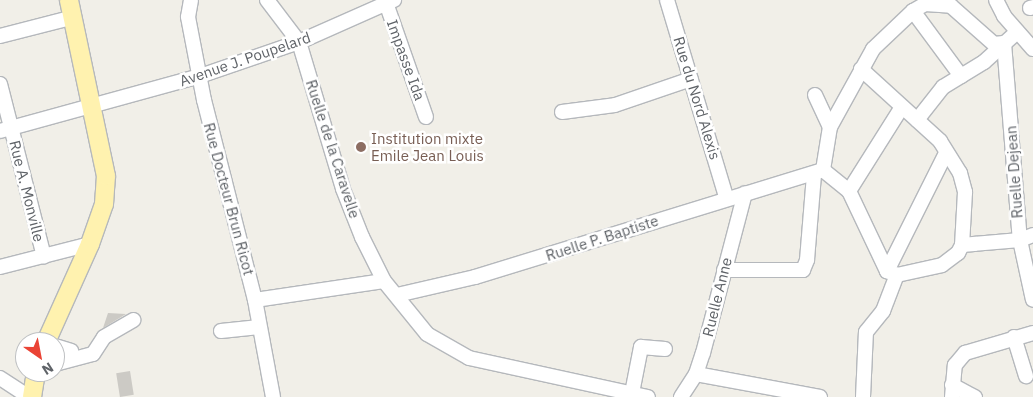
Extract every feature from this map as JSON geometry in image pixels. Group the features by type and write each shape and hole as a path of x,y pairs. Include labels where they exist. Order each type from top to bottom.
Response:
{"main road":[{"path":"50,332 90,244 104,204 106,176 69,0"},
{"path":"30,397 34,382"}],"street":[{"name":"Rue Docteur Brun Ricot","path":"191,0 188,17 200,76 219,167 255,300 257,327 273,397"},
{"path":"267,0 299,42"},
{"name":"Rue du Nord Alexis","path":"667,0 726,197"},
{"path":"996,0 1017,32 1033,49"},
{"name":"Avenue J. Poupelard","path":"6,129 93,107 200,76 299,42 388,1"},
{"name":"Impasse Ida","path":"388,1 426,117"},
{"path":"724,270 802,270 807,260 814,173 830,127 861,69 886,33 913,11 925,4 950,6 994,44 1004,43"},
{"path":"913,11 961,76"},
{"path":"0,36 74,17"},
{"path":"917,120 942,87 984,62 1017,32"},
{"name":"Ruelle de la Caravelle","path":"299,42 343,190 384,281 427,334 469,358 648,397"},
{"name":"Ruelle Dejean","path":"1004,43 1020,240 1033,300"},
{"path":"861,69 917,120 946,153 964,182 962,245 958,254 942,266 892,273"},
{"path":"562,112 615,105 691,79"},
{"name":"Rue A. Monville","path":"0,84 6,129 44,256"},
{"path":"815,95 830,127"},
{"path":"849,191 902,107"},
{"path":"863,397 866,332 883,311 892,273 946,153"},
{"path":"814,173 849,191 892,273"},
{"name":"Ruelle P. Baptiste","path":"397,295 555,253 726,197 814,173"},
{"name":"Ruelle Anne","path":"681,397 696,374 744,192"},
{"path":"962,245 1020,240 1033,235"},
{"path":"0,267 90,244"},
{"path":"255,300 384,281"},
{"path":"65,361 93,354 104,337 134,320"},
{"path":"221,331 257,327"},
{"path":"975,397 952,391 955,365 965,353 1033,332"},
{"path":"1014,337 1026,376"},
{"path":"632,393 641,347 665,349"},
{"path":"65,349 70,351"},
{"path":"696,374 820,397"},
{"path":"0,378 30,397"}],"building":[{"path":"108,313 126,314 103,328"},
{"path":"130,371 134,395 120,397 116,373"}],"place":[{"name":"Institution mixte Emile Jean Louis","path":"361,147"}]}
